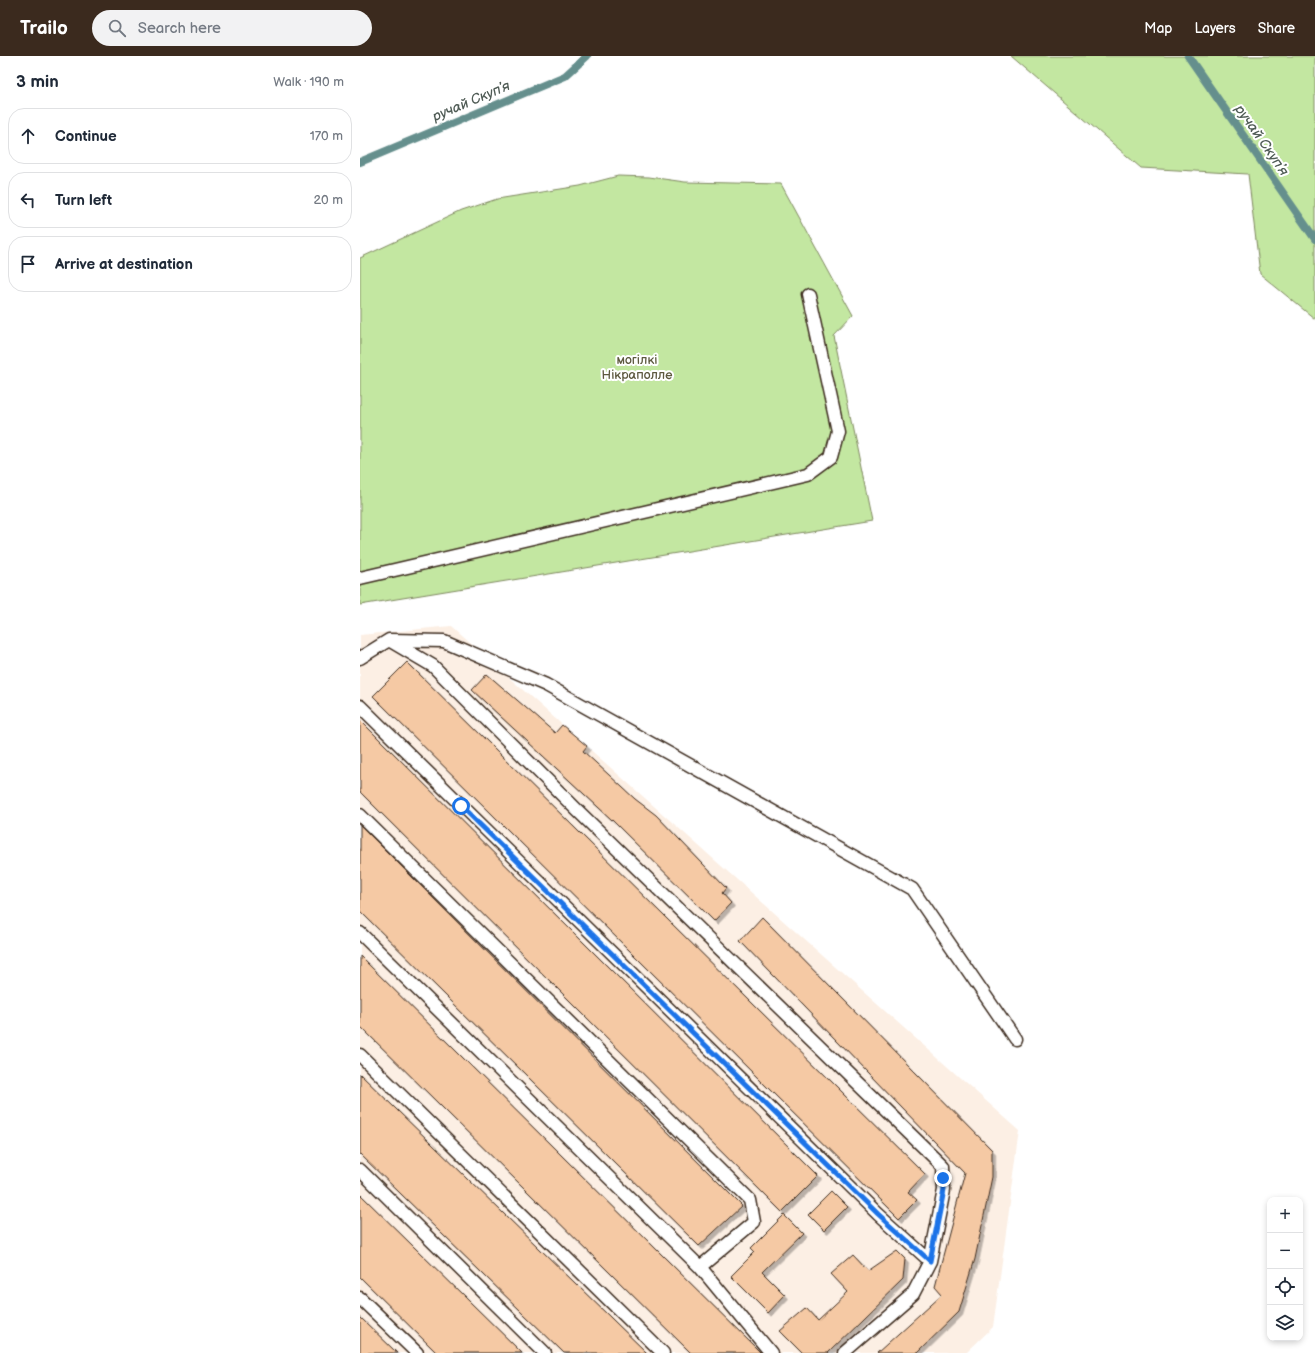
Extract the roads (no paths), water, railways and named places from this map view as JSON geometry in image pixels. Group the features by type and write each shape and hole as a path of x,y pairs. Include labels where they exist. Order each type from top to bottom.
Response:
{"lane":[{"path":"360,578 808,474 831,456 838,431 808,294"},
{"path":"360,658 389,640 444,641 546,685 912,889 1015,1040"},
{"path":"389,640 433,666 582,815 943,1166 944,1190 930,1261 913,1294 845,1353"},
{"path":"360,706 878,1214 930,1261"},
{"path":"360,815 750,1200 754,1222 700,1267"},
{"path":"360,933 700,1267 771,1353"},
{"path":"360,1055 663,1353"},
{"path":"360,1170 545,1353"},
{"path":"360,1298 417,1353"}],"waterway":[{"name":"ручай Скупʼя","path":"360,162 565,76 587,56"},
{"name":"ручай Скупʼя","path":"1188,56 1315,239"}],"park label":[{"name":"могілкі Нікраполле","path":"637,368"}]}
